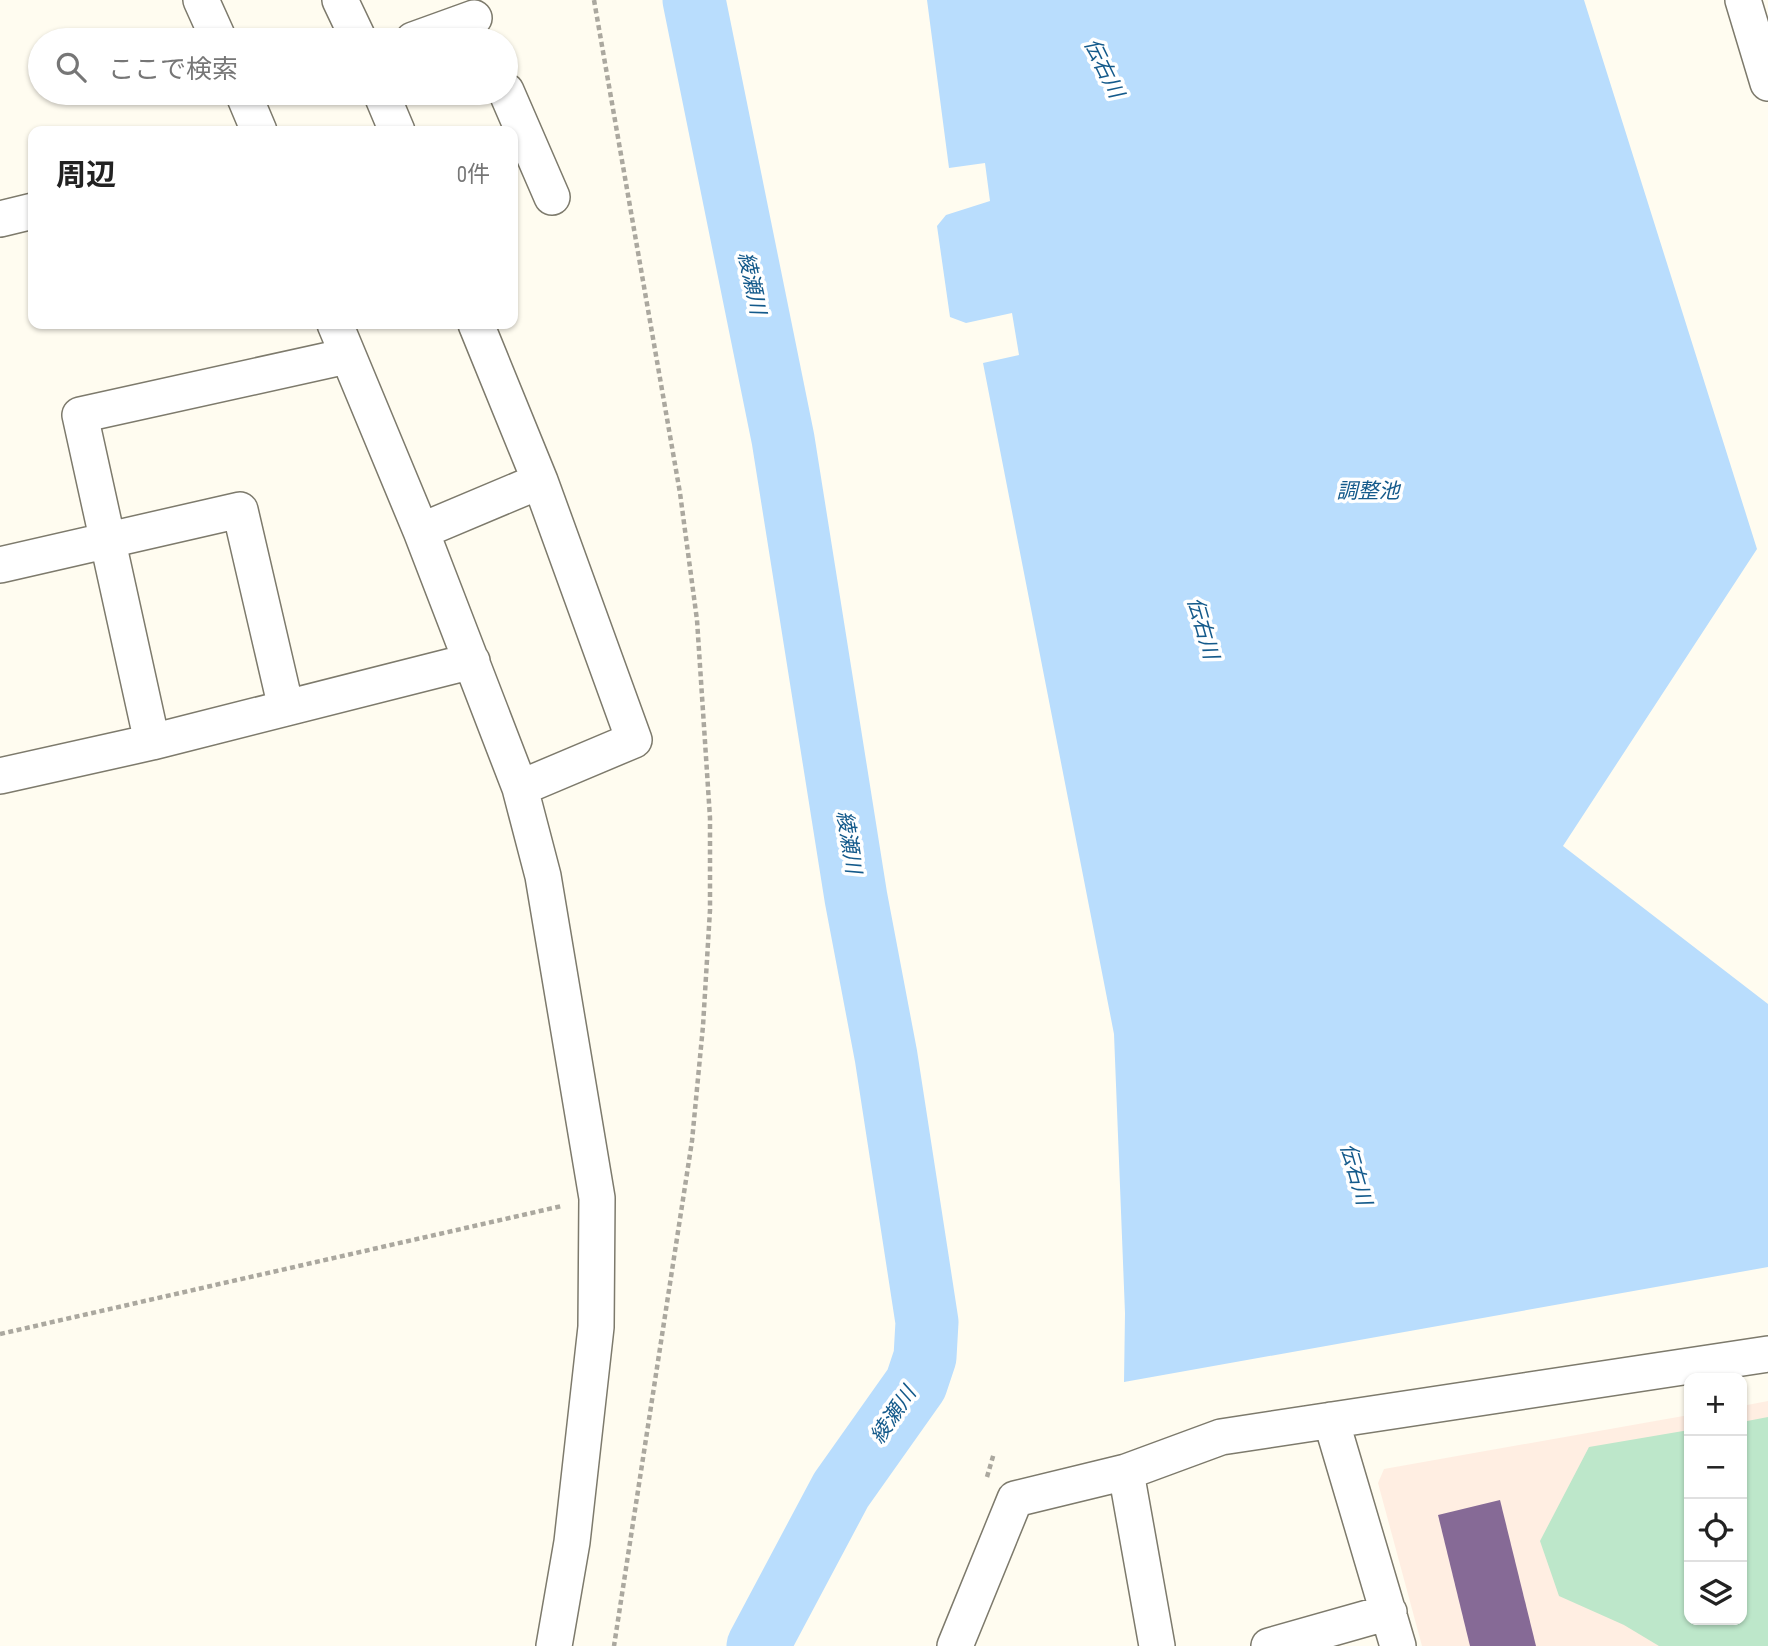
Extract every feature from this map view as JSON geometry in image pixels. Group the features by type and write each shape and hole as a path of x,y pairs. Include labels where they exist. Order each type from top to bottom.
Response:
{"street":[{"path":"201,0 214,28"},
{"path":"340,0 353,28"},
{"path":"1743,0 1768,83"},
{"path":"449,28 475,19"},
{"path":"386,105 395,126"},
{"path":"512,105 552,197"},
{"path":"0,219 28,212"},
{"path":"337,329 421,531 520,788 543,876 597,1198 596,1327 572,1542 554,1646"},
{"path":"477,329 540,481 634,740 520,788"},
{"path":"152,742 80,415 347,356"},
{"path":"421,531 540,481"},
{"path":"0,565 240,510 286,708"},
{"path":"0,776 152,742 472,662"},
{"path":"955,1646 1015,1499 1126,1472 1221,1437 1768,1354"},
{"path":"1331,1420 1398,1646"},
{"path":"1126,1472 1157,1646"},
{"path":"1280,1645 1389,1612"}],"path":[{"path":"594,0 680,493 697,620 710,818 710,910 692,1141 614,1646"},
{"path":"0,1334 597,1198"}],"shaded area":[{"path":"1768,1401 1768,1646 1422,1646 1378,1483 1384,1469 1684,1416 1684,1625 1747,1625 1747,1405"}],"green space":[{"path":"1768,1417 1768,1646 1659,1646 1624,1625 1559,1596 1540,1541 1589,1447 1684,1431 1684,1625 1747,1625 1747,1421"}],"water":[{"name":"調整池","path":"927,0 1584,0 1757,549 1563,846 1768,1004 1768,1267 1124,1382 1125,1313 1114,1034 983,363 1019,355 1012,313 966,323 950,317 937,226 946,215 990,201 985,163 949,168"}],"building":[{"path":"1500,1500 1536,1646 1470,1646 1438,1515"}],"waterway":[{"name":"綾瀬川","path":"694,0 783,439 856,898 886,1056 927,1322 925,1357 916,1384 841,1490 758,1646"}],"water label":[{"name":"伝右川","path":"1104,68"},
{"name":"伝右川","path":"1203,628"},
{"name":"伝右川","path":"1356,1174"}]}
